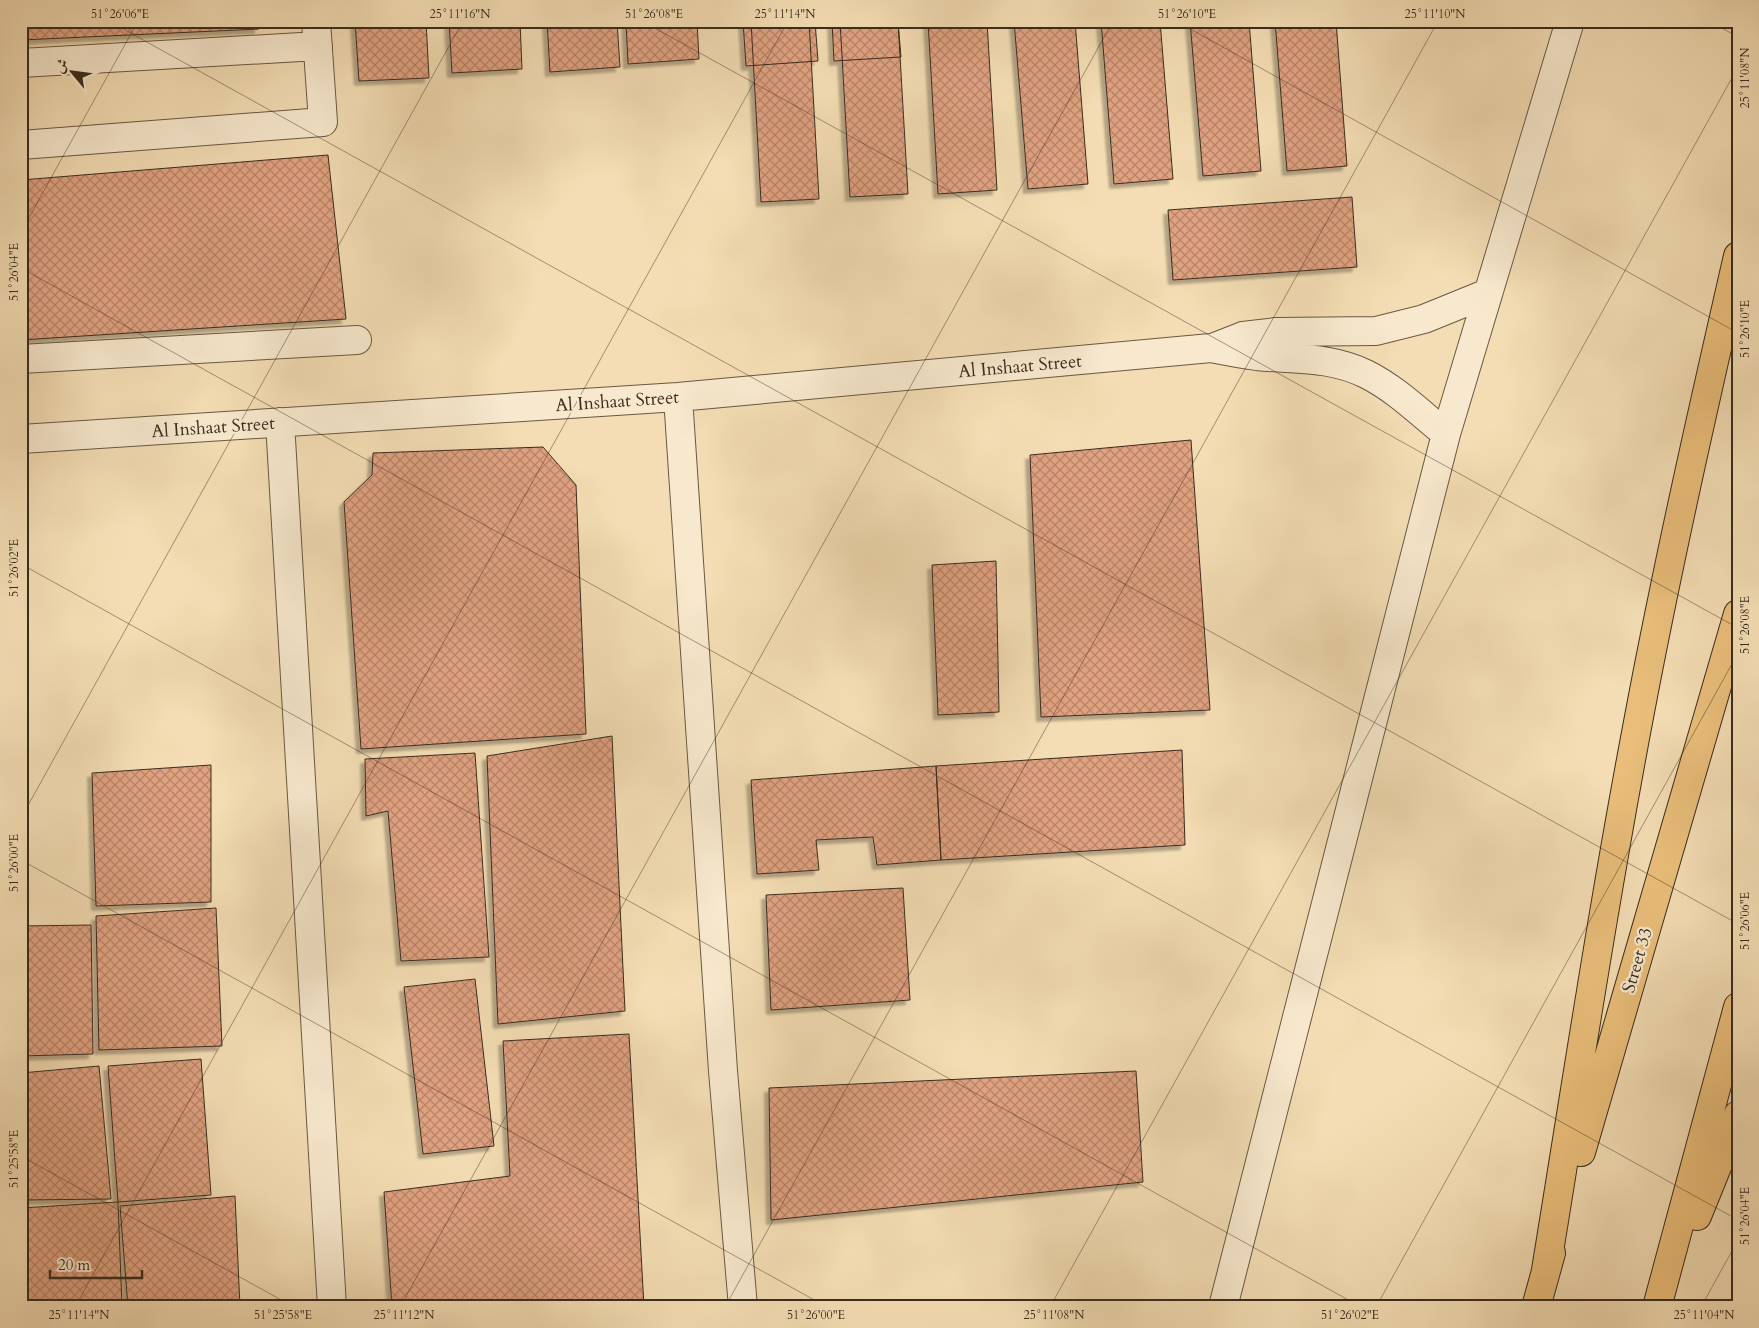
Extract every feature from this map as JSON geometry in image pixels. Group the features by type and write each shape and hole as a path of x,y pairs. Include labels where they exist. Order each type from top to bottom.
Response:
{"highway":[{"path":"1546,1270 1619,826 1639,717 1685,491 1738,256"},
{"name":"Street 33","path":"1536,1307 1738,614"},
{"path":"1658,1307 1738,1007"},
{"path":"1658,1307 1738,1115"}],"street":[{"path":"1223,1307 1446,434 1570,21"},
{"path":"21,64 317,33 323,122 21,145"},
{"name":"Al Inshaat Street","path":"1211,348 1243,336 1276,332 1376,331 1424,319 1488,293"},
{"path":"21,359 357,340"},
{"name":"Al Inshaat Street","path":"21,439 678,397 1211,348 1258,356 1309,358 1337,364 1365,374 1390,388 1446,434"},
{"path":"678,397 722,1062 743,1307"},
{"path":"280,422 332,1307"}],"building":[{"path":"21,21 259,21 259,29 21,40"},
{"path":"355,21 426,21 429,78 359,81"},
{"path":"449,21 520,21 522,69 452,73"},
{"path":"547,21 617,21 620,67 550,72"},
{"path":"626,21 697,21 699,59 628,64"},
{"path":"743,21 815,21 818,61 746,66"},
{"path":"751,21 809,21 819,199 761,202"},
{"path":"832,21 898,21 901,57 834,61"},
{"path":"840,21 898,21 908,194 850,197"},
{"path":"928,21 987,21 997,190 938,194"},
{"path":"1014,21 1075,21 1088,184 1028,189"},
{"path":"1101,21 1160,21 1173,179 1114,184"},
{"path":"1190,21 1249,21 1261,171 1203,176"},
{"path":"1275,21 1336,21 1347,166 1287,171"},
{"path":"328,155 346,319 21,340 21,180"},
{"path":"1352,197 1357,267 1173,280 1168,210"},
{"path":"1191,440 1210,710 1041,717 1030,455"},
{"path":"543,447 576,485 586,734 361,749 344,502 372,475 373,453"},
{"path":"996,561 999,712 938,715 932,565"},
{"path":"612,736 625,1011 498,1024 487,756"},
{"path":"1182,750 1185,845 941,860 936,766"},
{"path":"475,753 489,957 401,961 388,811 366,816 365,759"},
{"path":"211,765 211,902 96,906 92,773"},
{"path":"936,766 941,860 877,865 873,837 816,840 819,870 757,874 751,780"},
{"path":"903,888 910,1000 771,1010 766,895"},
{"path":"216,908 222,1046 99,1050 96,916"},
{"path":"91,925 93,1054 21,1056 21,926"},
{"path":"475,979 494,1146 423,1154 404,987"},
{"path":"629,1034 644,1307 392,1307 384,1192 510,1176 503,1041"},
{"path":"201,1059 211,1195 118,1202 108,1066"},
{"path":"99,1066 111,1199 21,1200 21,1073"},
{"path":"1136,1071 1143,1182 771,1220 769,1088"},
{"path":"235,1196 240,1307 128,1307 120,1206"},
{"path":"118,1202 122,1307 21,1307 21,1208"}]}
